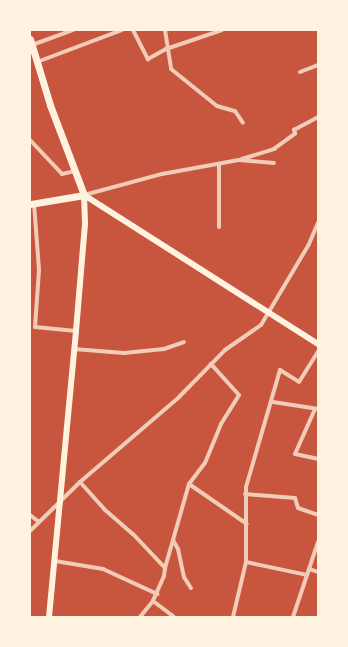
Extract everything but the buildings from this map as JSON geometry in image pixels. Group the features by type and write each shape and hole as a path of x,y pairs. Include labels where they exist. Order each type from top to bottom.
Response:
{"highway":[{"path":"31,46 50,105 84,195 32,203"}],"main road":[{"path":"84,195 318,344"},
{"path":"49,617 61,500 85,223 84,195"}],"street":[{"path":"31,46 73,30"},
{"path":"37,62 122,30"},
{"path":"133,30 148,59 166,49 222,30"},
{"path":"165,30 166,49 171,69 217,106 235,111 243,123"},
{"path":"300,72 318,65"},
{"path":"84,195 162,174 238,160 274,149 295,134 294,130 318,117"},
{"path":"30,140 62,174 76,171"},
{"path":"238,160 274,163"},
{"path":"219,164 219,228"},
{"path":"32,203 39,270 35,327 76,331"},
{"path":"30,530 80,482 179,397 231,346 261,325 269,314 318,223"},
{"path":"74,349 124,353 164,349 184,342"},
{"path":"233,617 246,562 247,524 245,494 273,402 280,370 299,382 318,351"},
{"path":"140,617 153,602 164,576 189,484 205,463 222,424 239,395 211,364"},
{"path":"273,402 316,409 295,454 318,459"},
{"path":"80,482 104,509 133,534 165,568"},
{"path":"189,484 247,524"},
{"path":"245,494 295,498 298,508 318,515"},
{"path":"30,515 39,522"},
{"path":"173,540 178,549 184,577 191,588"},
{"path":"293,617 318,542"},
{"path":"55,561 103,569 156,594"},
{"path":"246,562 307,575"},
{"path":"309,569 318,572"},
{"path":"153,602 174,617"}]}
